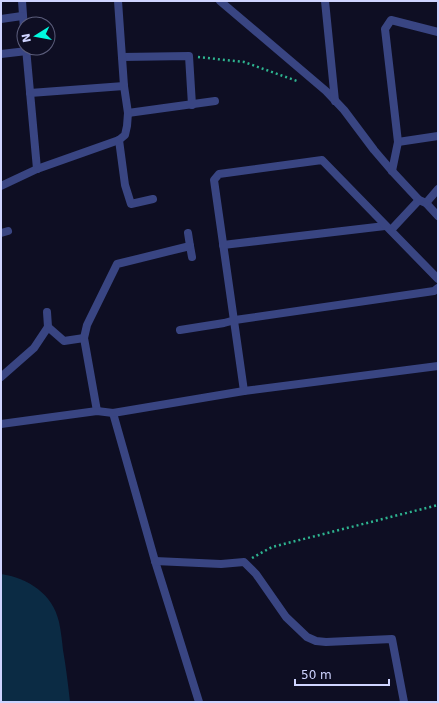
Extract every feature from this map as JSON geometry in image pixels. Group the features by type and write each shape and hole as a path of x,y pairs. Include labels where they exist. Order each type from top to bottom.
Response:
{"street":[{"path":"22,1 22,16"},
{"path":"1,186 37,169 120,140 124,135 127,126 128,113 124,86 118,1"},
{"path":"220,1 312,78 344,110 392,171 438,216"},
{"path":"325,1 335,101"},
{"path":"1,18 16,17"},
{"path":"392,171 398,142 385,29 391,20 438,32 438,36"},
{"path":"1,54 16,52"},
{"path":"27,56 37,169"},
{"path":"122,57 189,56 192,104"},
{"path":"30,93 124,86"},
{"path":"128,113 215,101"},
{"path":"398,142 438,136"},
{"path":"120,140 125,185 131,204 153,199"},
{"path":"244,391 214,180 219,174 322,160 438,279"},
{"path":"223,245 388,228 438,189"},
{"path":"188,233 192,257"},
{"path":"97,412 84,338 87,325 118,264 190,246"},
{"path":"180,330 235,320 434,291 438,288"},
{"path":"1,377 34,348 48,327 47,312"},
{"path":"48,327 64,341 84,338"},
{"path":"1,424 97,412 113,413 244,391 438,366"},
{"path":"113,413 155,561 199,702"},
{"path":"155,561 221,564 244,562 256,574 286,617 307,637 316,641 326,642 392,640 404,702"}],"path":[{"path":"189,56 244,62 304,83"},
{"path":"244,562 272,547 438,505"}],"water":[{"path":"1,574 21,579 38,589 51,603 56,612 60,625 70,702 1,702"}]}
